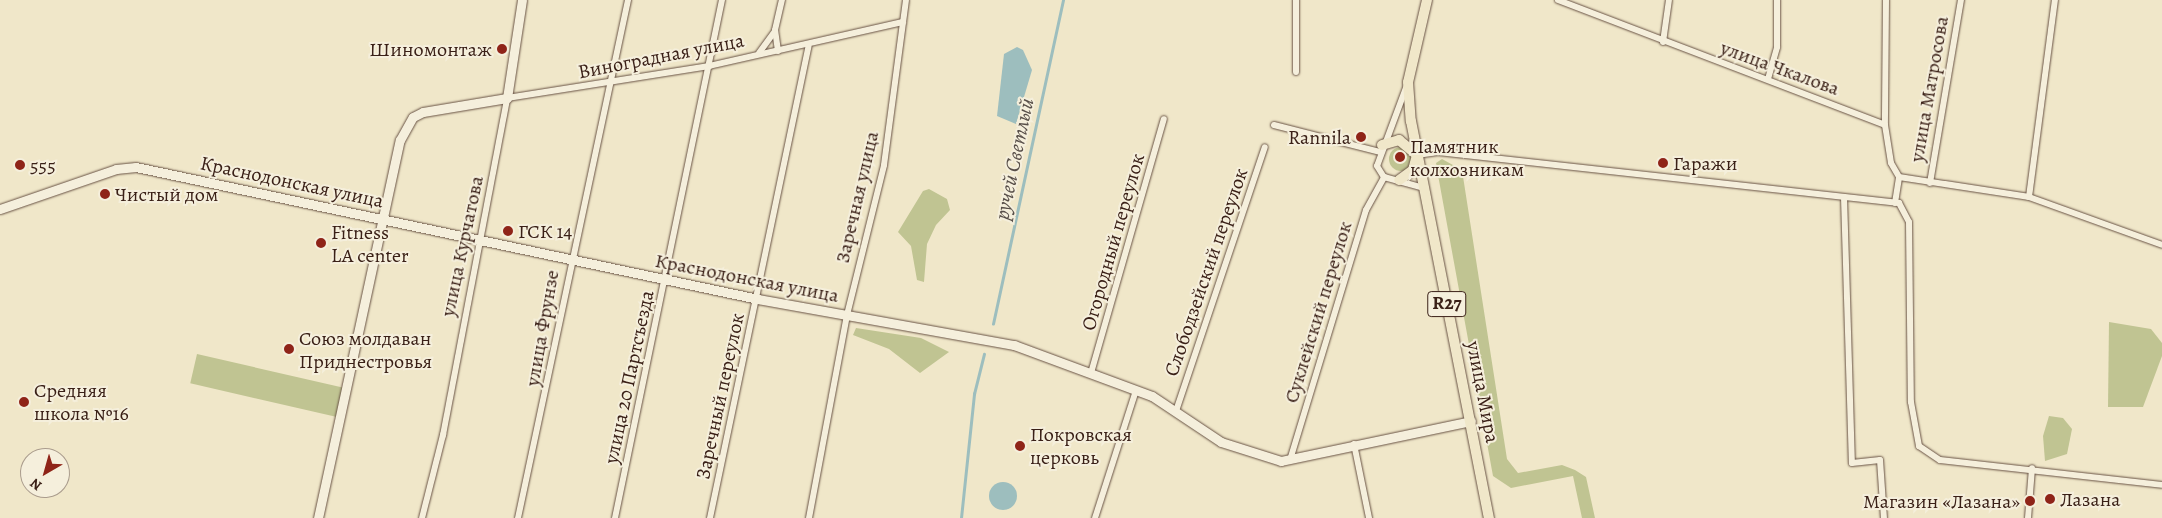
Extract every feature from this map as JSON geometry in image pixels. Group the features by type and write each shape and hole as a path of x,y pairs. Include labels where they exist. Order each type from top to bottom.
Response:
{"main road":[{"name":"R27","path":"1417,155 1408,82 1427,0"},
{"path":"1381,149 1399,140 1417,155 1413,170 1399,180"},
{"name":"улица Мира","path":"1417,155 1472,421 1489,518"}],"street":[{"path":"506,98 522,0"},
{"name":"улица Фрунзе","path":"518,518 571,260 628,0"},
{"name":"улица 20 Партсъезда","path":"615,518 709,66 709,46 722,0"},
{"path":"778,51 775,30 782,0"},
{"name":"Заречная улица","path":"809,518 847,315 884,164 906,0"},
{"path":"1296,0 1296,72"},
{"name":"улица Чкалова","path":"1558,0 1885,125"},
{"path":"1664,42 1669,0"},
{"path":"1768,79 1777,47 1777,0"},
{"path":"1886,0 1885,125 1891,163 1899,177 1894,202"},
{"name":"улица Матросова","path":"1930,183 1961,0"},
{"path":"2029,197 2056,0"},
{"name":"Виноградная улица","path":"385,220 400,140 413,117 423,112 609,84 709,66 756,55 809,46 903,22"},
{"path":"756,55 775,30"},
{"name":"Заречный переулок","path":"710,518 758,299 809,46"},
{"path":"1408,82 1381,149 1377,166 1384,177 1424,188"},
{"name":"улица Курчатова","path":"422,518 442,436 476,240 506,98"},
{"name":"Огородный переулок","path":"1091,373 1164,119"},
{"path":"1274,125 1381,149"},
{"name":"Слободзейский переулок","path":"1177,408 1265,147"},
{"path":"1417,155 1438,152 1894,202 1902,206 1909,222 1911,402 1919,446 1940,460 2032,468 2162,485"},
{"name":"Краснодонская улица","path":"0,209 116,170 136,168 758,299 1014,345 1136,390 1177,408 1222,442 1273,459 1290,460 1354,444 1472,421"},
{"name":"Суклейский переулок","path":"1290,460 1366,210 1384,177"},
{"path":"1899,177 2029,197 2162,245"},
{"path":"1844,197 1852,463 1880,460 1884,518"},
{"path":"318,518 385,220"},
{"path":"1095,518 1136,390"},
{"path":"1354,444 1369,518"},
{"path":"2028,518 2032,468"}],"green space":[{"path":"1401,147 1410,150 1413,159 1410,168 1401,171 1392,168 1389,159 1392,150"},
{"path":"1442,159 1462,170 1507,459 1518,473 1562,465 1586,477 1595,518 1582,518 1573,476 1511,488 1493,476 1436,163"},
{"path":"929,189 947,199 950,210 936,225 927,244 924,282 917,280 911,246 898,232 923,191"},
{"path":"2109,322 2151,329 2162,343 2162,356 2143,407 2108,407"},
{"path":"856,328 921,338 949,352 920,373 889,349 853,335"},
{"path":"197,354 348,389 341,418 190,383"},
{"path":"2049,416 2063,418 2072,429 2067,454 2045,461 2043,436"}],"water":[{"path":"1017,47 1023,50 1032,70 1016,124 997,116 1004,54"},
{"path":"1003,482 1013,486 1017,496 1013,506 1003,510 993,506 989,496 993,486"}],"waterway":[{"name":"ручей Светлый","path":"993,324 1063,0"},
{"name":"ручей Светлый","path":"961,518 974,394 984,354"}],"place":[{"name":"Шиномонтаж","path":"502,49"},
{"name":"Rannila","path":"1361,137"},
{"name":"Памятник колхозникам","path":"1400,157"},
{"name":"Гаражи","path":"1663,163"},
{"name":"555","path":"20,165"},
{"name":"Чистый дом","path":"105,194"},
{"name":"ГСК 14","path":"508,231"},
{"name":"Fitness LA center","path":"321,243"},
{"name":"Союз молдаван Приднестровья","path":"289,349"},
{"name":"Средняя школа №16","path":"24,402"},
{"name":"Покровская церковь","path":"1020,446"},
{"name":"Лазана","path":"2050,499"},
{"name":"Магазин «Лазана»","path":"2030,501"}]}
